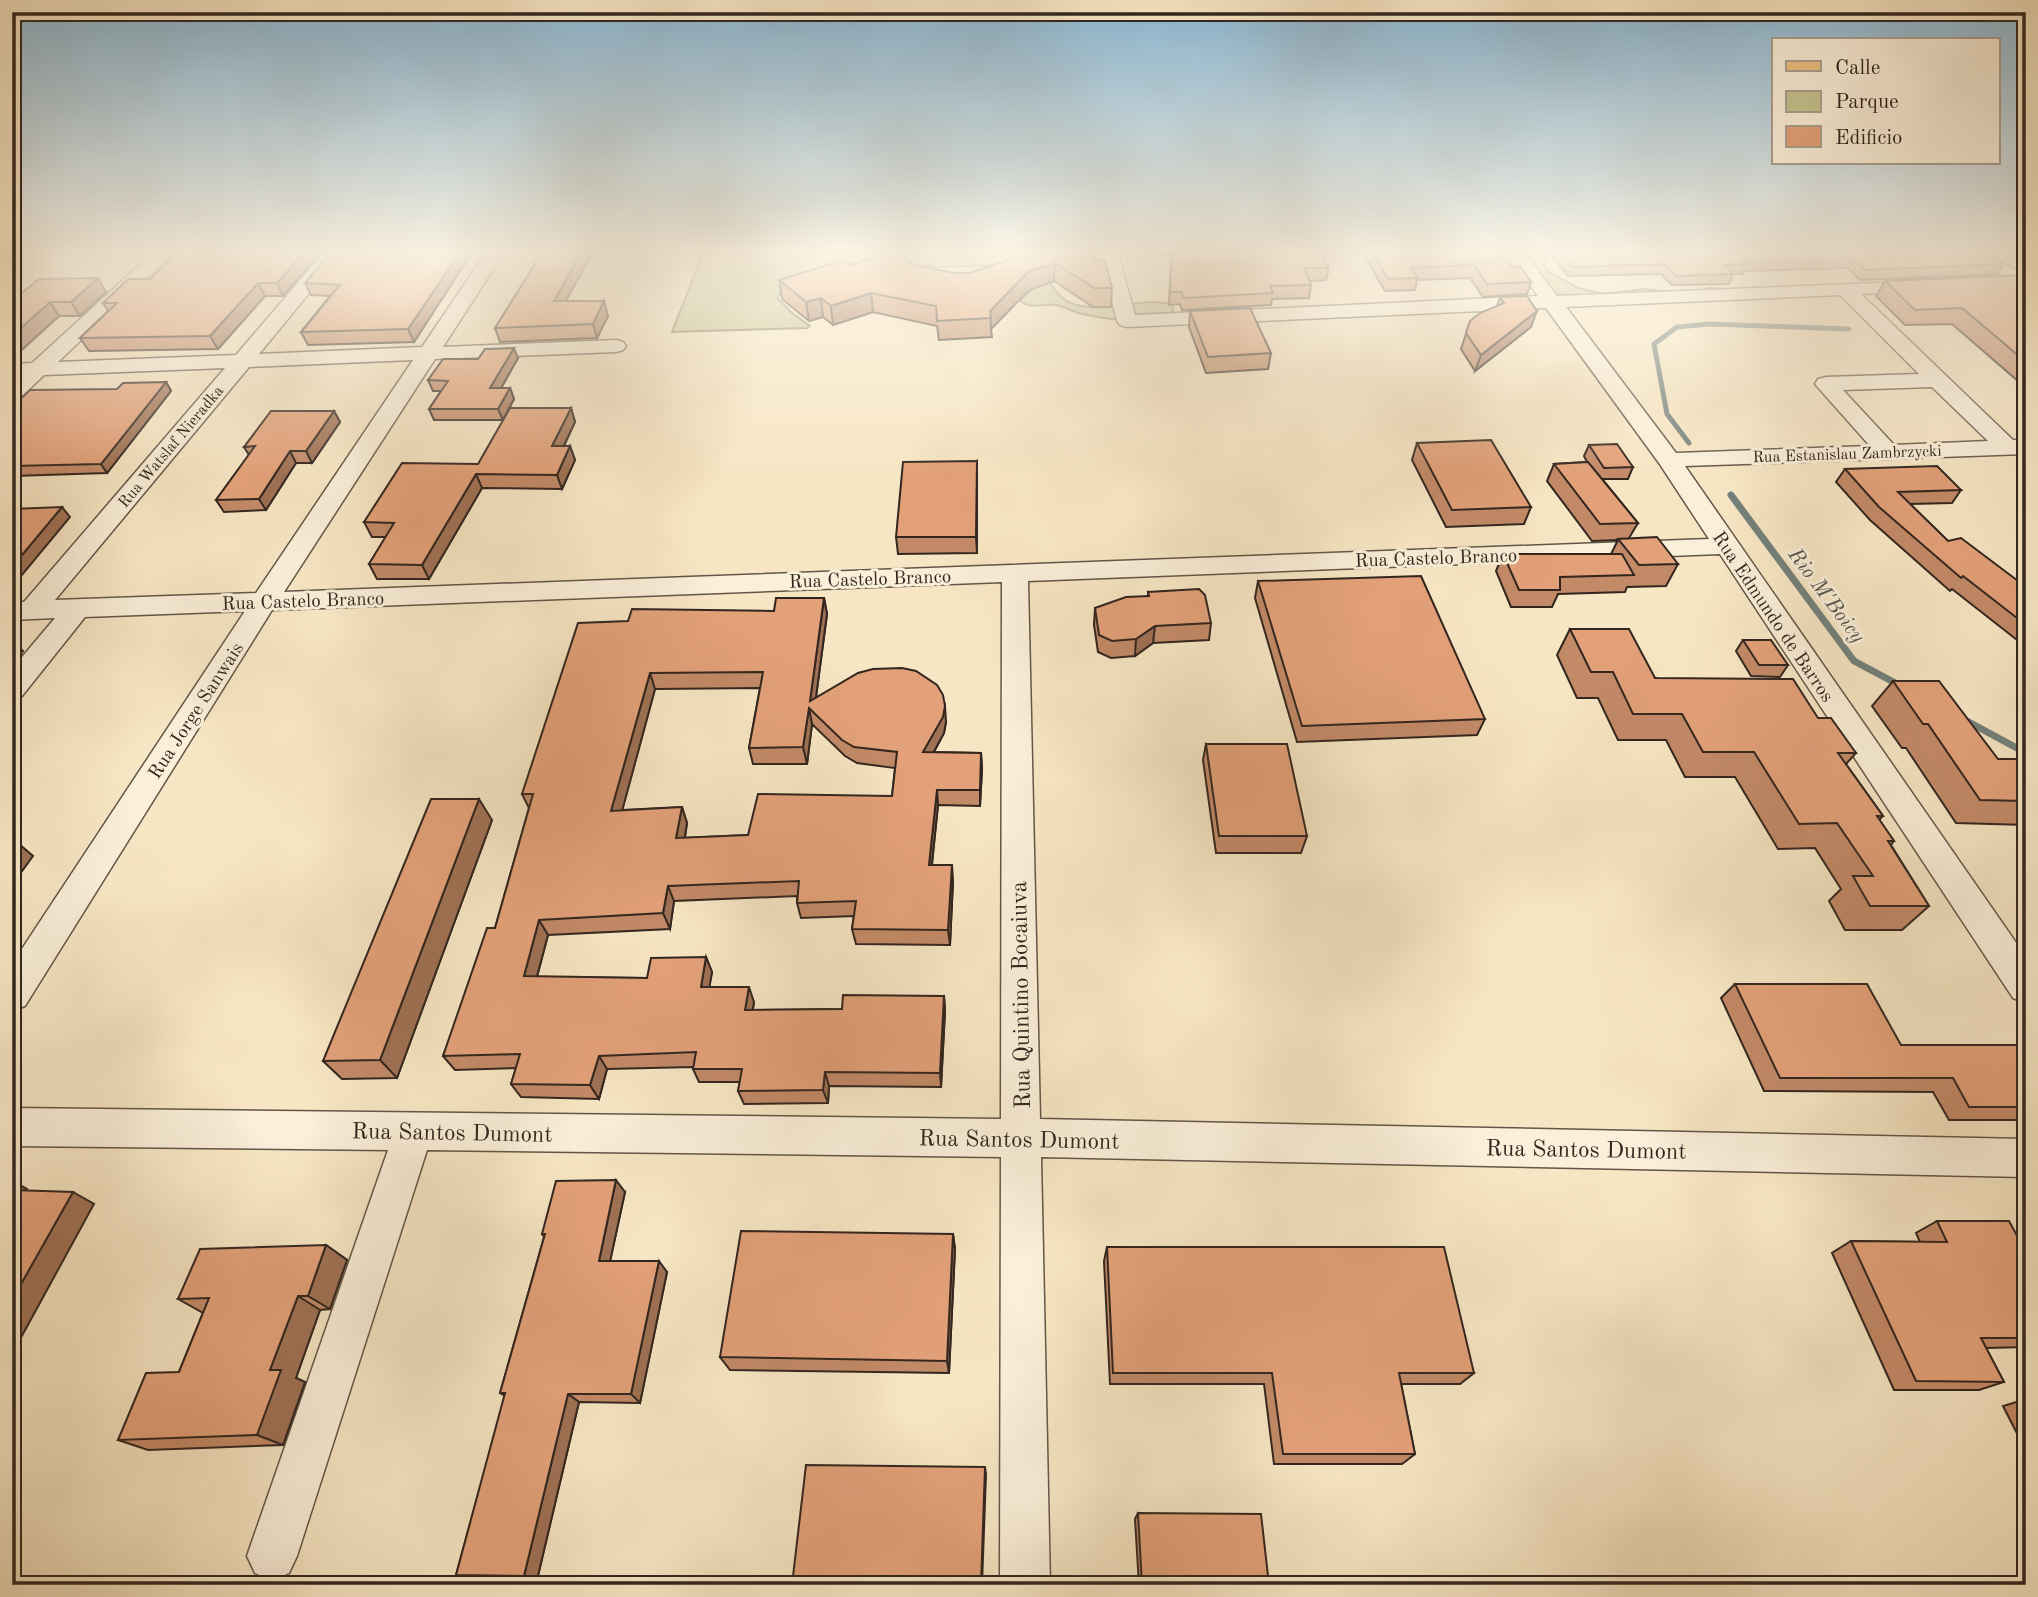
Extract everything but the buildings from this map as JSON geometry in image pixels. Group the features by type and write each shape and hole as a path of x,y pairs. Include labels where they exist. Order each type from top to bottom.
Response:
{"street":[{"path":"12,393 86,326"},
{"name":"Rua Watslaf Nieradka","path":"22,611 271,326"},
{"name":"Rua Jorge Sanwais","path":"12,995 264,602 449,326"},
{"name":"Rua Edmundo de Barros","path":"1570,326 1669,460 2026,987"},
{"path":"1881,326 1937,380 2017,448"},
{"path":"12,370 616,346"},
{"path":"1888,452 1826,384 1937,380"},
{"name":"Rua Estanislau Zambrzycki","path":"1669,460 2017,448"},
{"name":"Rua Castelo Branco","path":"22,611 1727,546"},
{"name":"Rua Quintino Bocaiuva","path":"1015,572 1026,1585"},
{"path":"12,689 78,608"},
{"name":"Rua Santos Dumont","path":"12,1127 1021,1138 2026,1158"},
{"path":"272,1556 414,1132"}],"green space":[{"path":"675,326 810,326 807,328 672,332"}],"waterway":[{"name":"Rio M'Boicy","path":"1689,443 1667,414 1654,344 1677,327 1693,326"},
{"name":"Rio M'Boicy","path":"1752,326 1849,329"},
{"name":"Rio M'Boicy","path":"1731,495 1854,661 1901,686"},
{"name":"Rio M'Boicy","path":"1965,720 2026,753"}]}
